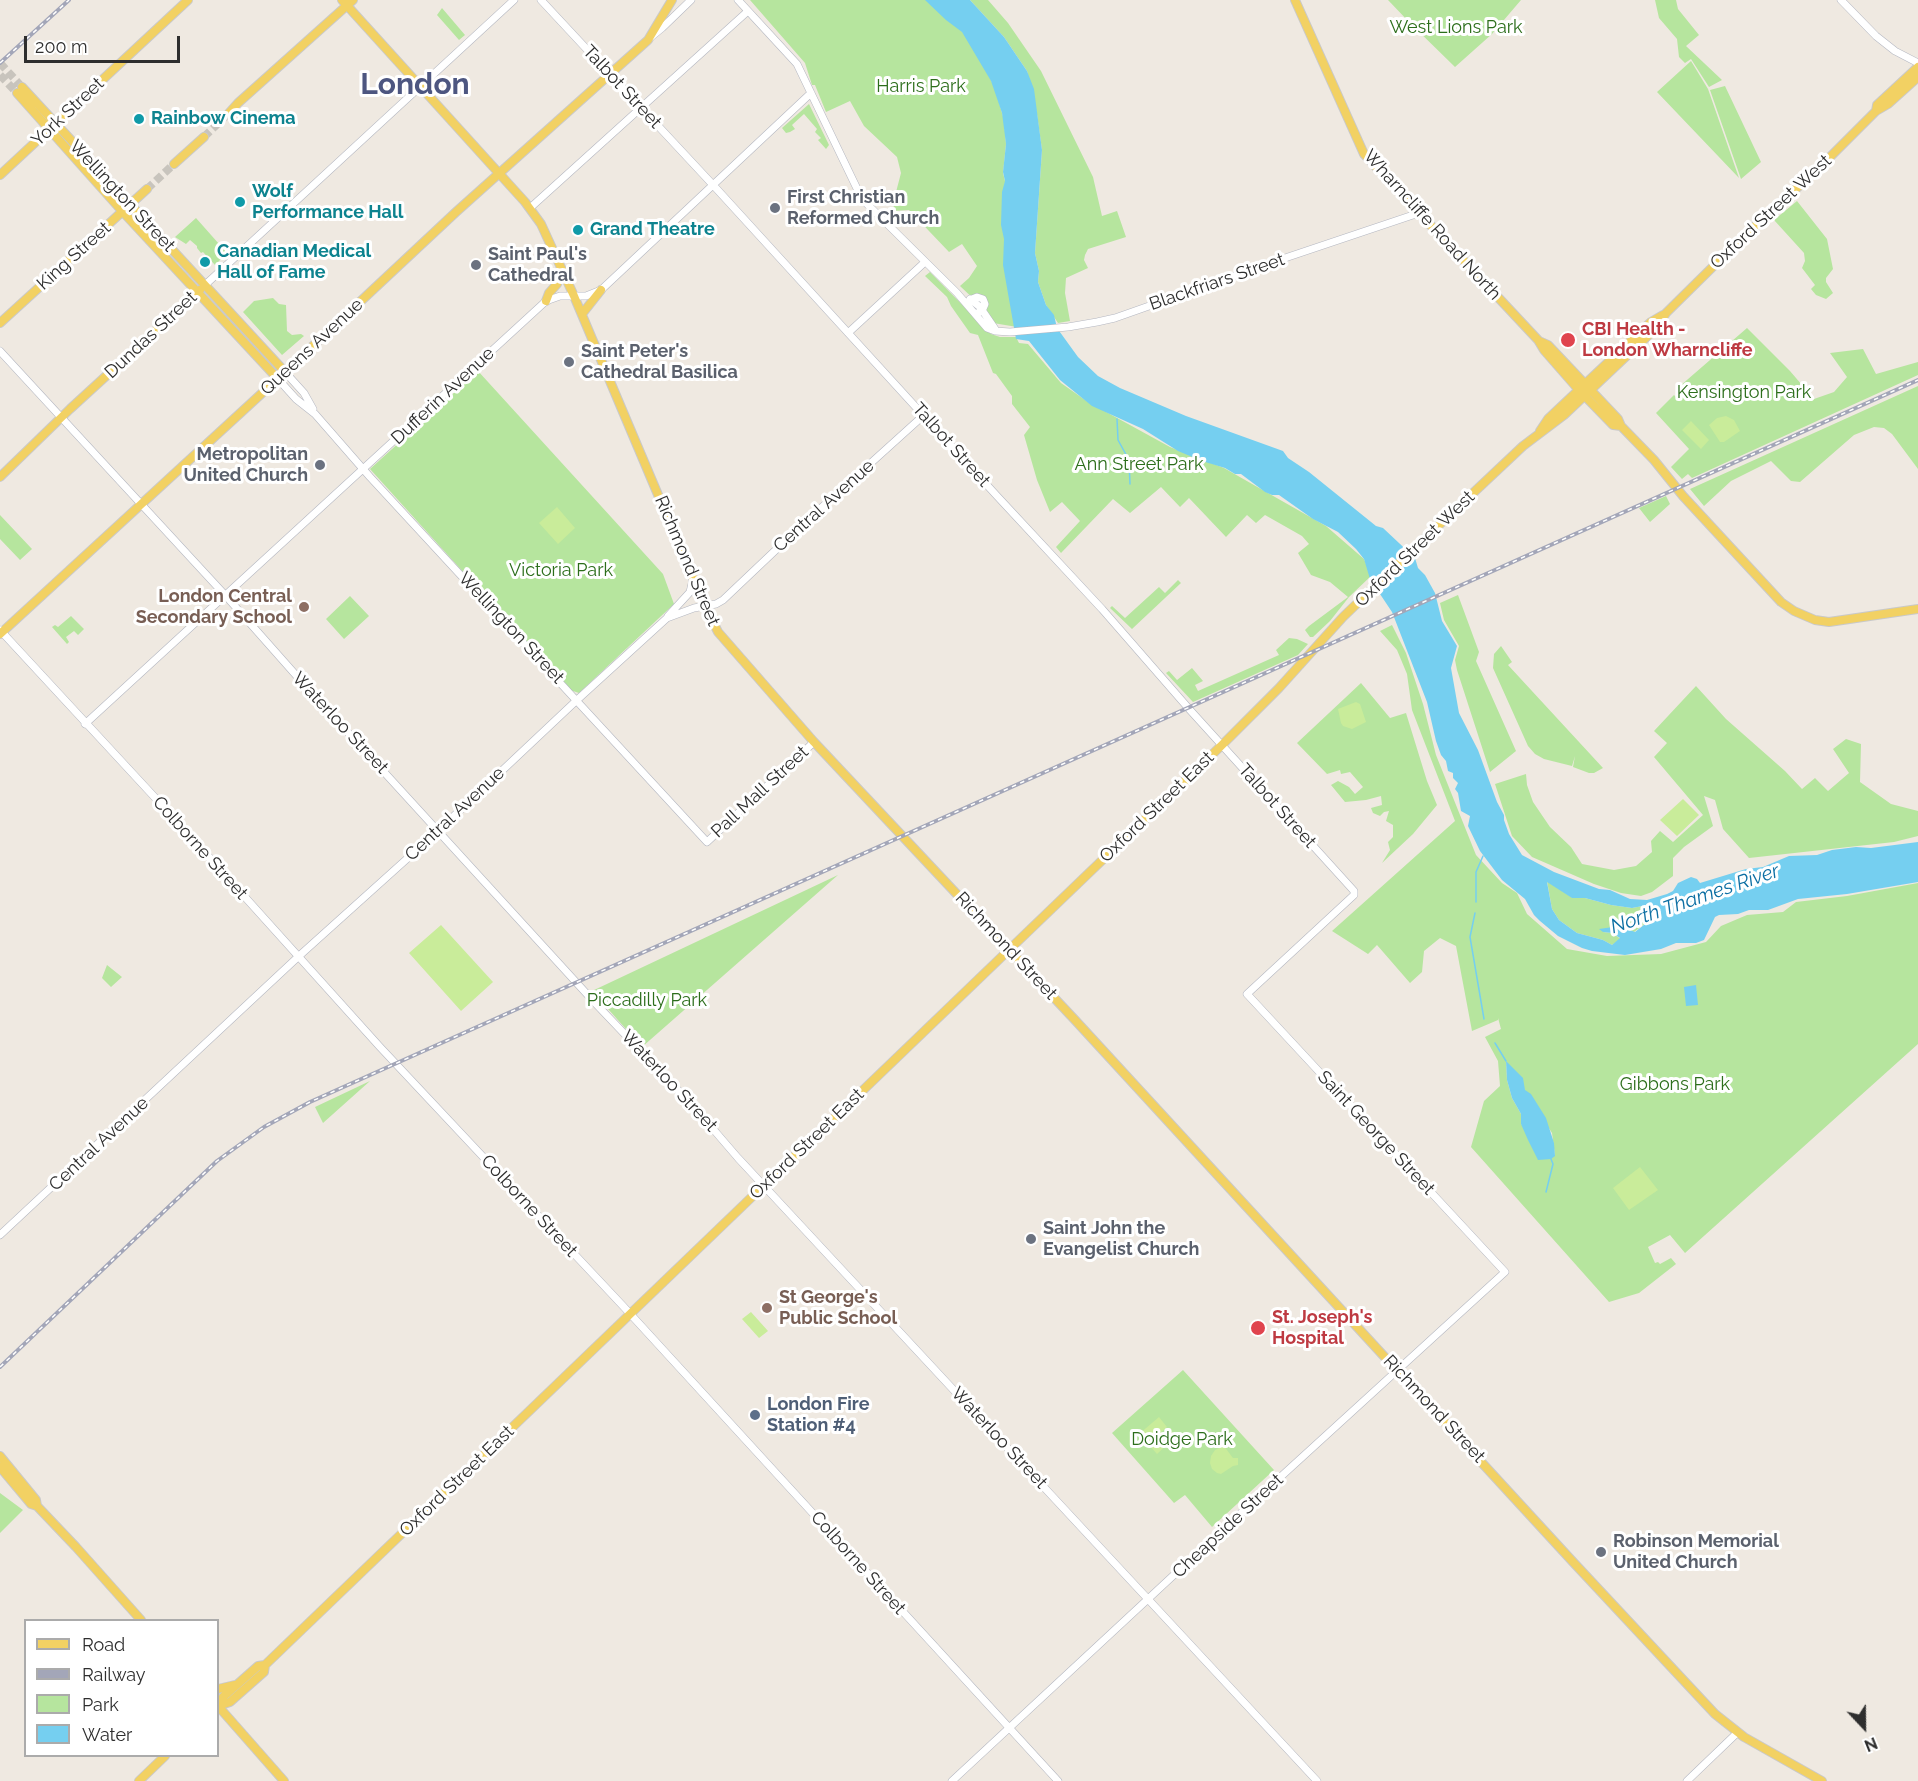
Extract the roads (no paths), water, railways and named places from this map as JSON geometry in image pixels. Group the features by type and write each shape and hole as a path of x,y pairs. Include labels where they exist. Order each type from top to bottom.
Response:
{"main road":[{"name":"York Street","path":"0,175 188,0"},
{"name":"Queens Avenue","path":"1,632 278,379 456,212 610,75 651,36 672,0"},
{"name":"Wharncliffe Road North","path":"1295,0 1364,154 1539,341 1548,345 1585,390 1618,419 1621,426 1654,460 1683,496 1781,602 1802,615 1829,622 1918,609"},
{"path":"229,113 347,2"},
{"name":"Richmond Street","path":"347,2 530,208 541,224 718,632 814,742 1009,949 1715,1714 1737,1733 1821,1781"},
{"name":"Oxford Street West","path":"1876,111 1877,105 1918,65"},
{"name":"Oxford Street West","path":"1343,617 1540,432 1553,424 1585,390 1656,328 1666,313 1742,238 1821,166 1876,111 1888,104 1918,77"},
{"name":"Wellington Street","path":"19,90 126,208 205,285 285,372"},
{"path":"68,112 65,125 68,137"},
{"name":"Wellington Street","path":"53,127 68,137 198,292 278,379"},
{"path":"174,164 204,137"},
{"name":"King Street","path":"0,323 147,189"},
{"path":"546,301 549,293 557,284 562,270"},
{"name":"Dundas Street","path":"0,477 205,285"},
{"path":"582,314 601,290"},
{"name":"Oxford Street East","path":"219,1704 223,1697 258,1666 265,1665 1222,745 1279,688 1343,617"},
{"path":"0,1456 36,1500 37,1506"},
{"path":"0,1467 31,1504 37,1506 76,1547 140,1619"},
{"name":"Oxford Street East","path":"219,1706 236,1697 264,1672 265,1665"},
{"path":"219,1689 238,1684"},
{"path":"219,1707 284,1781"},
{"path":"139,1781 163,1757"}],"street":[{"name":"Dundas Street","path":"205,285 514,0"},
{"name":"Talbot Street","path":"541,0 1102,609 1354,891 1354,895 1247,994"},
{"name":"Queens Avenue","path":"651,36 691,0"},
{"path":"738,0 797,64 859,195 957,293 987,328 997,331"},
{"path":"1841,0 1876,36 1918,65"},
{"path":"530,208 748,11"},
{"path":"546,301 560,296 586,296 601,290 811,93"},
{"name":"Blackfriars Street","path":"997,331 1062,327 1115,318 1419,213"},
{"path":"848,333 925,262"},
{"path":"957,293 972,299 977,297 983,299 985,306 982,311 975,314"},
{"name":"Dufferin Avenue","path":"85,724 546,301"},
{"path":"982,311 997,331"},
{"name":"Waterloo Street","path":"0,351 596,1004 695,1108 1317,1781"},
{"name":"Wellington Street","path":"285,372 304,393 315,414"},
{"name":"Wellington Street","path":"278,379 296,399 315,414 707,842"},
{"name":"Central Avenue","path":"0,1235 667,618 723,600 800,526 924,415"},
{"path":"667,618 690,592 693,577"},
{"name":"Colborne Street","path":"1,632 172,816 380,1047 630,1314 1058,1781"},
{"name":"Pall Mall Street","path":"707,842 814,742"},
{"name":"Saint George Street","path":"1247,994 1505,1272"},
{"name":"Cheapside Street","path":"952,1781 1505,1272"},
{"path":"1687,1781 1737,1733"}],"water":[{"name":"North Thames River","path":"925,0 970,0 1004,37 1027,71 1034,89 1042,150 1035,253 1039,271 1038,282 1046,305 1054,315 1057,328 1078,357 1098,376 1120,388 1186,416 1283,451 1288,458 1376,526 1383,528 1415,558 1418,568 1425,575 1435,593 1442,621 1457,646 1451,668 1459,713 1478,750 1504,815 1509,834 1522,855 1554,872 1599,889 1610,890 1630,899 1647,900 1673,891 1678,883 1691,877 1700,883 1746,869 1763,867 1789,856 1817,855 1832,850 1918,842 1918,882 1847,894 1798,899 1768,910 1749,910 1738,914 1719,915 1715,917 1704,940 1696,943 1676,943 1661,949 1625,955 1582,948 1558,936 1540,921 1525,899 1502,880 1480,851 1468,826 1470,816 1461,811 1458,793 1455,789 1458,783 1453,778 1453,773 1448,771 1446,761 1441,755 1427,702 1392,612 1370,579 1364,559 1356,549 1338,532 1313,519 1279,495 1265,492 1241,474 1235,474 1225,468 1178,451 1143,429 1092,406 1060,380 1029,341 1016,339 1003,265 1004,239 1001,225 1006,144 1002,113 991,81 962,32","holes":["1547,882 1572,898 1585,898 1632,908 1648,905 1659,913 1635,932 1620,926 1599,929 1620,938 1612,945 1603,940 1577,933 1559,920 1552,909"]},
{"path":"1696,985 1698,1005 1686,1006 1684,987"},
{"path":"1506,1061 1523,1078 1525,1090 1531,1094 1546,1118 1554,1143 1555,1156 1551,1159 1538,1160 1528,1140 1521,1124 1521,1114 1512,1098 1507,1080"}],"waterway":[{"path":"1117,419 1118,440 1129,460 1130,484"},
{"path":"1476,902 1476,872 1483,856"},
{"path":"1475,913 1470,937 1484,1019"},
{"path":"1495,1043 1506,1061"},
{"path":"1546,1192 1553,1164 1551,1159"}],"tunnel":[{"path":"0,63 22,87"},
{"path":"0,75 17,93"},
{"path":"204,137 229,113"},
{"path":"147,189 174,164"}],"railway":[{"path":"0,63 69,0"},
{"path":"0,1367 217,1161 264,1127 310,1102 1918,380"}],"place":[{"name":"Rainbow Cinema","path":"139,119"},
{"name":"Wolf Performance Hall","path":"240,202"},
{"name":"First Christian Reformed Church","path":"775,208"},
{"name":"Grand Theatre","path":"578,230"},
{"name":"Canadian Medical Hall of Fame","path":"205,262"},
{"name":"Saint Paul's Cathedral","path":"476,265"},
{"name":"CBI Health - London Wharncliffe","path":"1568,340"},
{"name":"Saint Peter's Cathedral Basilica","path":"569,362"},
{"name":"Metropolitan United Church","path":"320,465"},
{"name":"London Central Secondary School","path":"304,607"},
{"name":"Saint John the Evangelist Church","path":"1031,1239"},
{"name":"St George's Public School","path":"767,1308"},
{"name":"St. Joseph's Hospital","path":"1258,1328"},
{"name":"London Fire Station #4","path":"755,1415"},
{"name":"Robinson Memorial United Church","path":"1601,1552"}],"district":[{"name":"London","path":"415,85"}],"park label":[{"name":"West Lions Park","path":"1456,28"},
{"name":"Harris Park","path":"921,87"},
{"name":"Kensington Park","path":"1744,393"},
{"name":"Ann Street Park","path":"1139,465"},
{"name":"Victoria Park","path":"561,571"},
{"name":"Piccadilly Park","path":"647,1001"},
{"name":"Gibbons Park","path":"1675,1085"},
{"name":"Doidge Park","path":"1182,1440"}]}
